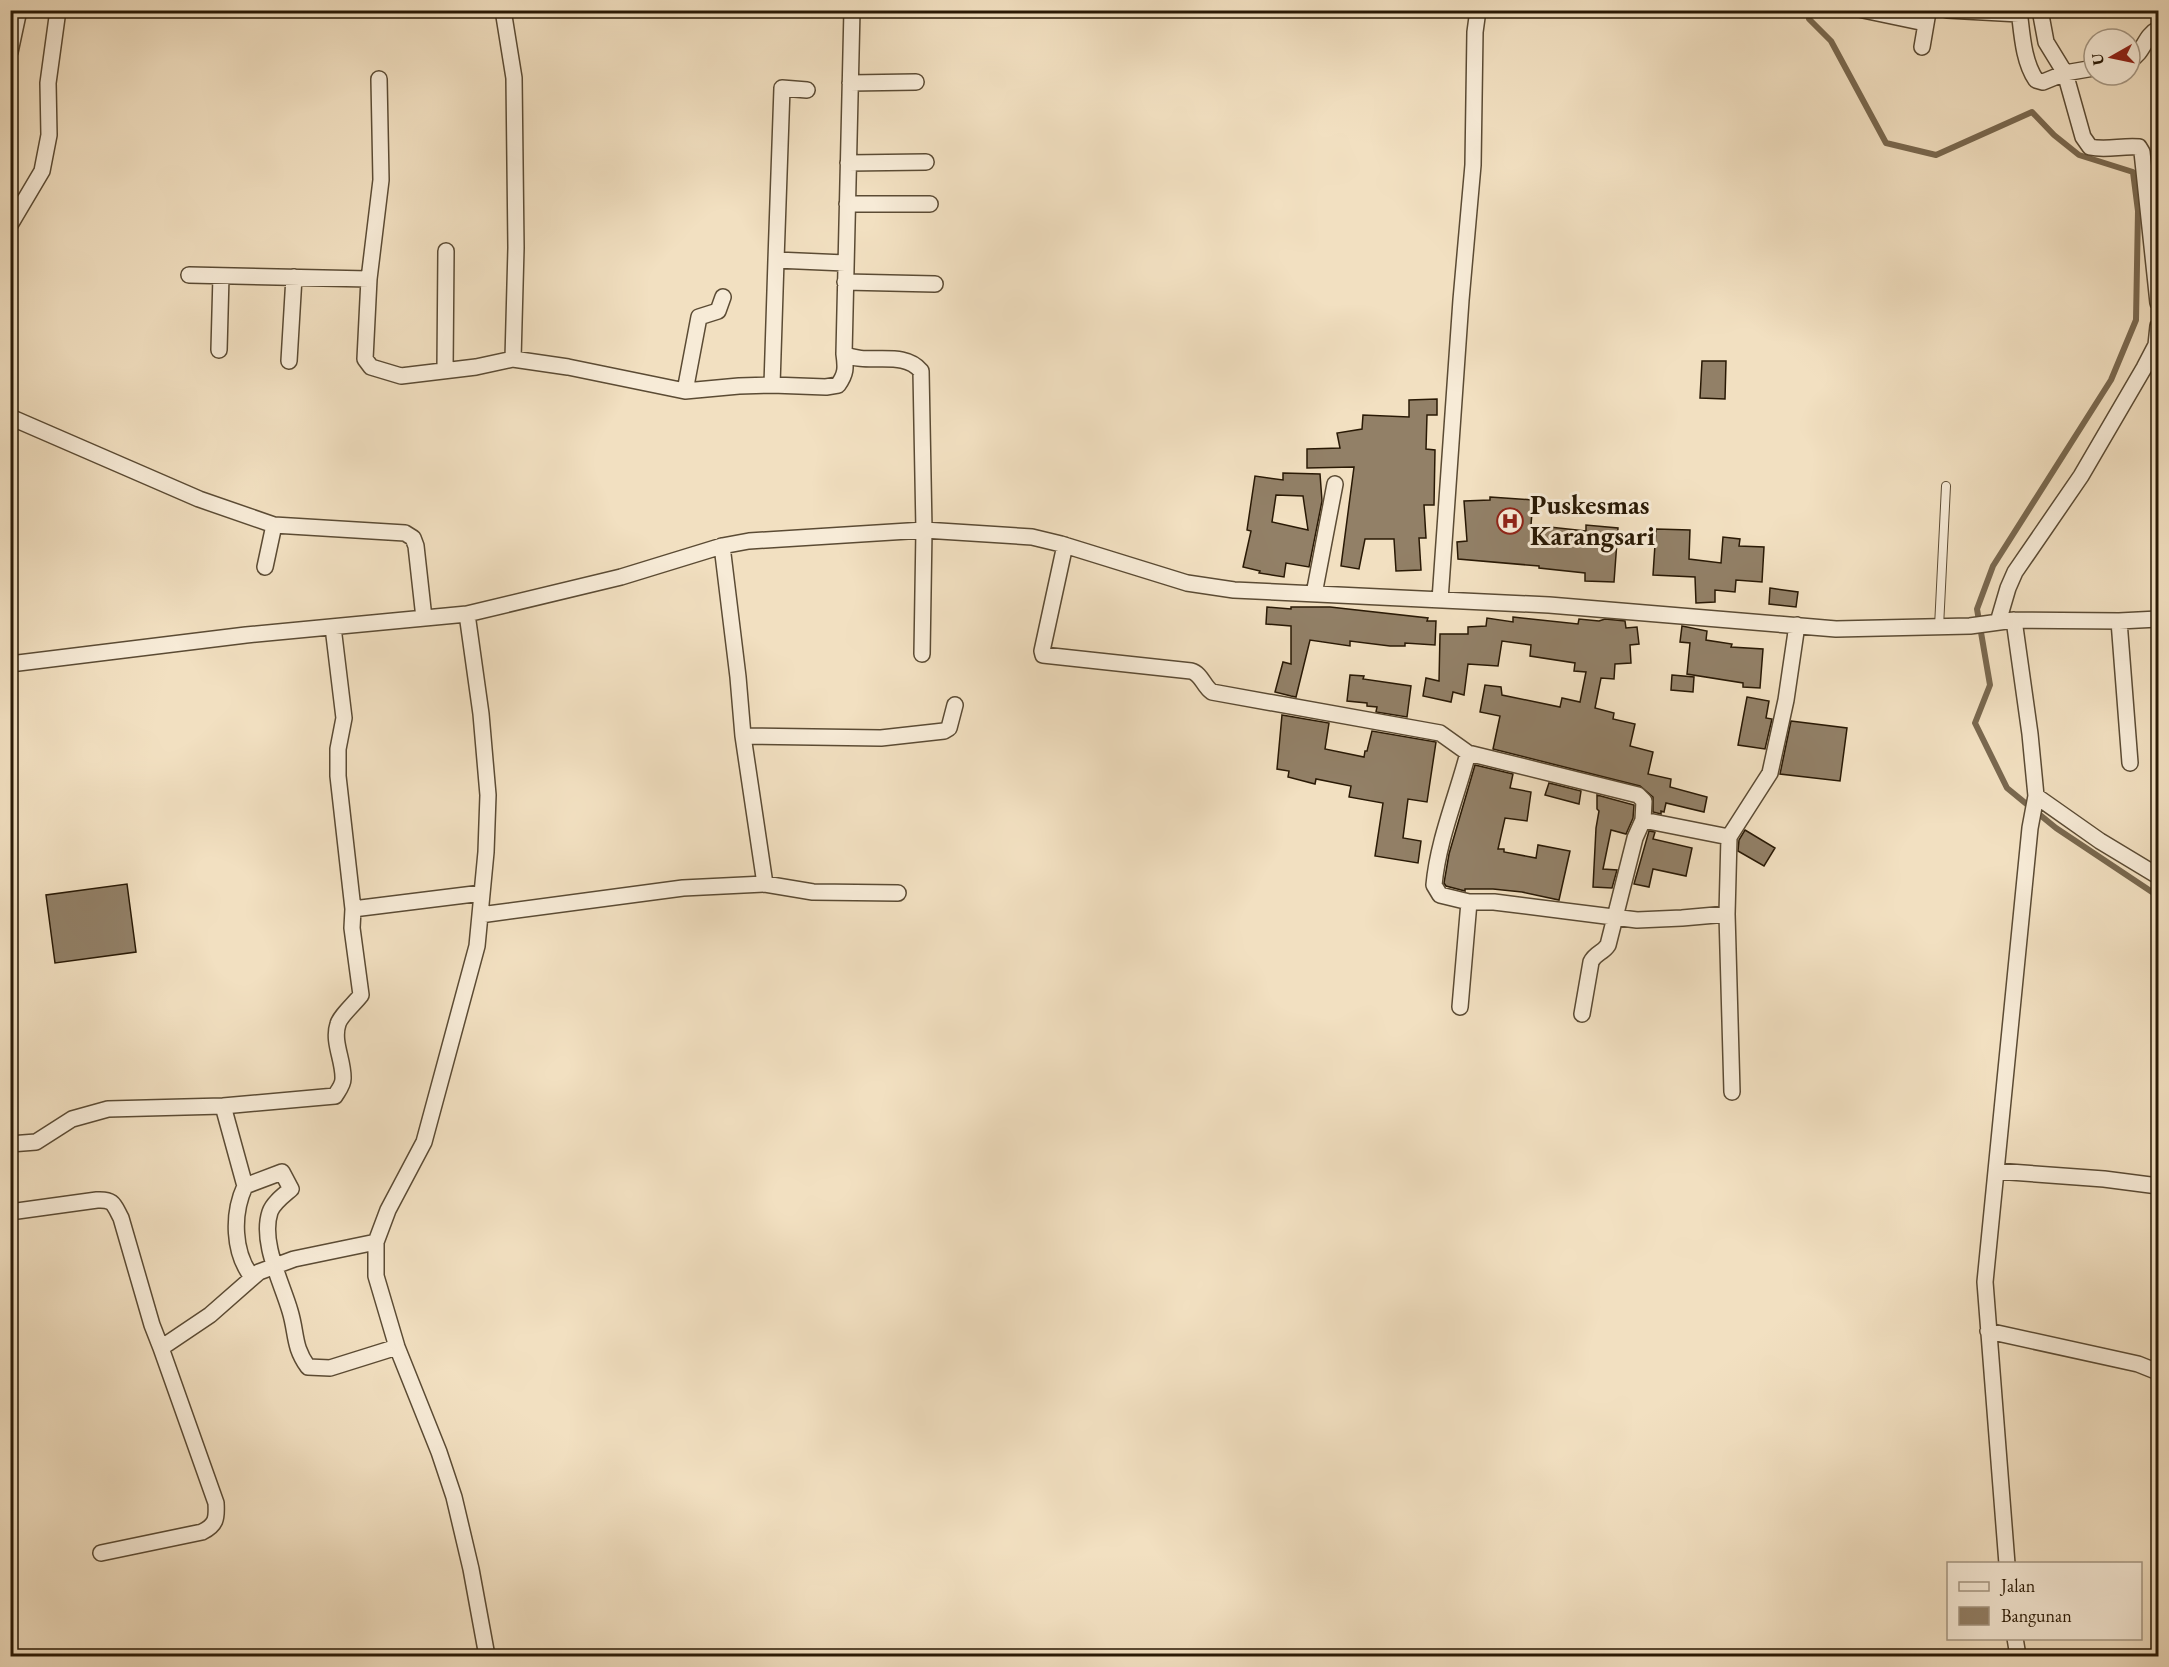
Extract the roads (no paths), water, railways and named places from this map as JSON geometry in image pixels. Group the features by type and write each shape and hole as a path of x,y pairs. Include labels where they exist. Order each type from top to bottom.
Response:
{"street":[{"path":"10,52 19,10"},
{"path":"10,225 42,171 49,135 48,83 58,10"},
{"path":"503,10 514,78 516,248 513,359"},
{"path":"379,79 381,180 369,279 364,359 371,367 401,376 476,367 513,359 686,391 772,385 826,387 838,385 845,376 846,368 844,354 845,263 852,10"},
{"path":"1440,600 1473,165 1475,32 1478,10"},
{"path":"1863,10 1929,17 1923,46"},
{"path":"1947,10 2019,12 2026,60 2036,80 2043,82 2067,80 2082,73"},
{"path":"2040,10 2046,42 2067,80 2083,137 2090,147 2102,150 2132,146 2139,147 2142,152 2158,303"},
{"path":"2142,48 2145,40 2158,29"},
{"path":"850,83 916,82"},
{"path":"772,385 782,88 807,90"},
{"path":"848,164 926,162"},
{"path":"847,204 930,204"},
{"path":"445,369 446,250"},
{"path":"776,260 845,263"},
{"path":"189,275 369,279"},
{"path":"219,350 221,276"},
{"path":"289,361 294,278"},
{"path":"845,282 935,284"},
{"path":"686,391 699,317 718,311 723,297"},
{"path":"1992,623 2015,572 2081,476 2133,388 2156,345 2158,326"},
{"path":"844,354 861,358 907,360 921,371 924,530 922,654"},
{"path":"10,417 199,499 274,525 405,533 413,538 416,546 424,618"},
{"path":"1314,594 1335,484"},
{"path":"265,567 274,525"},
{"path":"10,664 467,614 621,577 722,546 749,541 924,530 1032,537 1187,583 1234,590 1549,605 1836,628 1970,626 2014,620 2158,619"},
{"path":"1065,545 1043,655 1191,671 1198,674 1212,692 1440,732 1468,753 1638,795 1644,801 1642,820 1635,838 1608,945 1591,962 1582,1014"},
{"path":"722,546 743,736 765,884"},
{"path":"467,614 481,714 488,795 486,852 477,946 424,1142 388,1210 376,1242 376,1276 397,1347 439,1452 454,1497 471,1569 487,1656"},
{"path":"2007,1562 1985,1282 2030,828 2036,797 2030,734 2014,620"},
{"path":"2119,621 2130,763"},
{"path":"1732,1092 1727,914 1729,837 1770,773 1786,700 1797,625"},
{"path":"10,1144 36,1142 72,1119 108,1109 223,1106 334,1096 343,1080 336,1036 338,1022 361,995 352,928 352,886 338,776 338,749 344,718 333,627"},
{"path":"743,736 881,738 944,731 949,728 955,705"},
{"path":"1468,753 1445,828 1434,885 1440,895 1468,902 1494,902 1615,919 1661,920 1727,914"},
{"path":"2036,797 2100,841 2158,876"},
{"path":"1642,820 1729,837"},
{"path":"480,915 683,888 765,884 813,892 898,893"},
{"path":"353,909 482,893"},
{"path":"1460,1007 1468,902"},
{"path":"223,1106 245,1186 240,1197 236,1220 242,1264 252,1277"},
{"path":"1996,1171 2158,1186"},
{"path":"245,1186 282,1172 291,1188 270,1213 268,1231 274,1266 291,1312 298,1353 308,1367 330,1368 397,1347"},
{"path":"10,1212 97,1200 108,1200 115,1205 121,1218 152,1325 216,1503 217,1518 213,1526 202,1532 101,1553"},
{"path":"161,1348 210,1315 259,1272 294,1259 376,1242"},
{"path":"1988,1331 2138,1364 2158,1372"},
{"path":"2015,1640 2018,1656"}],"lane":[{"path":"1939,627 1946,486"}],"waterway":[{"path":"1810,10 1809,19 1831,41 1886,143 1936,155 2032,112 2054,135 2079,155 2133,172 2138,211 2136,320 2111,380 1993,566 1977,609 1990,685 1975,723 2007,788 2056,828 2158,896"}],"place":[{"name":"Puskesmas Karangsari","path":"1510,521"}]}
